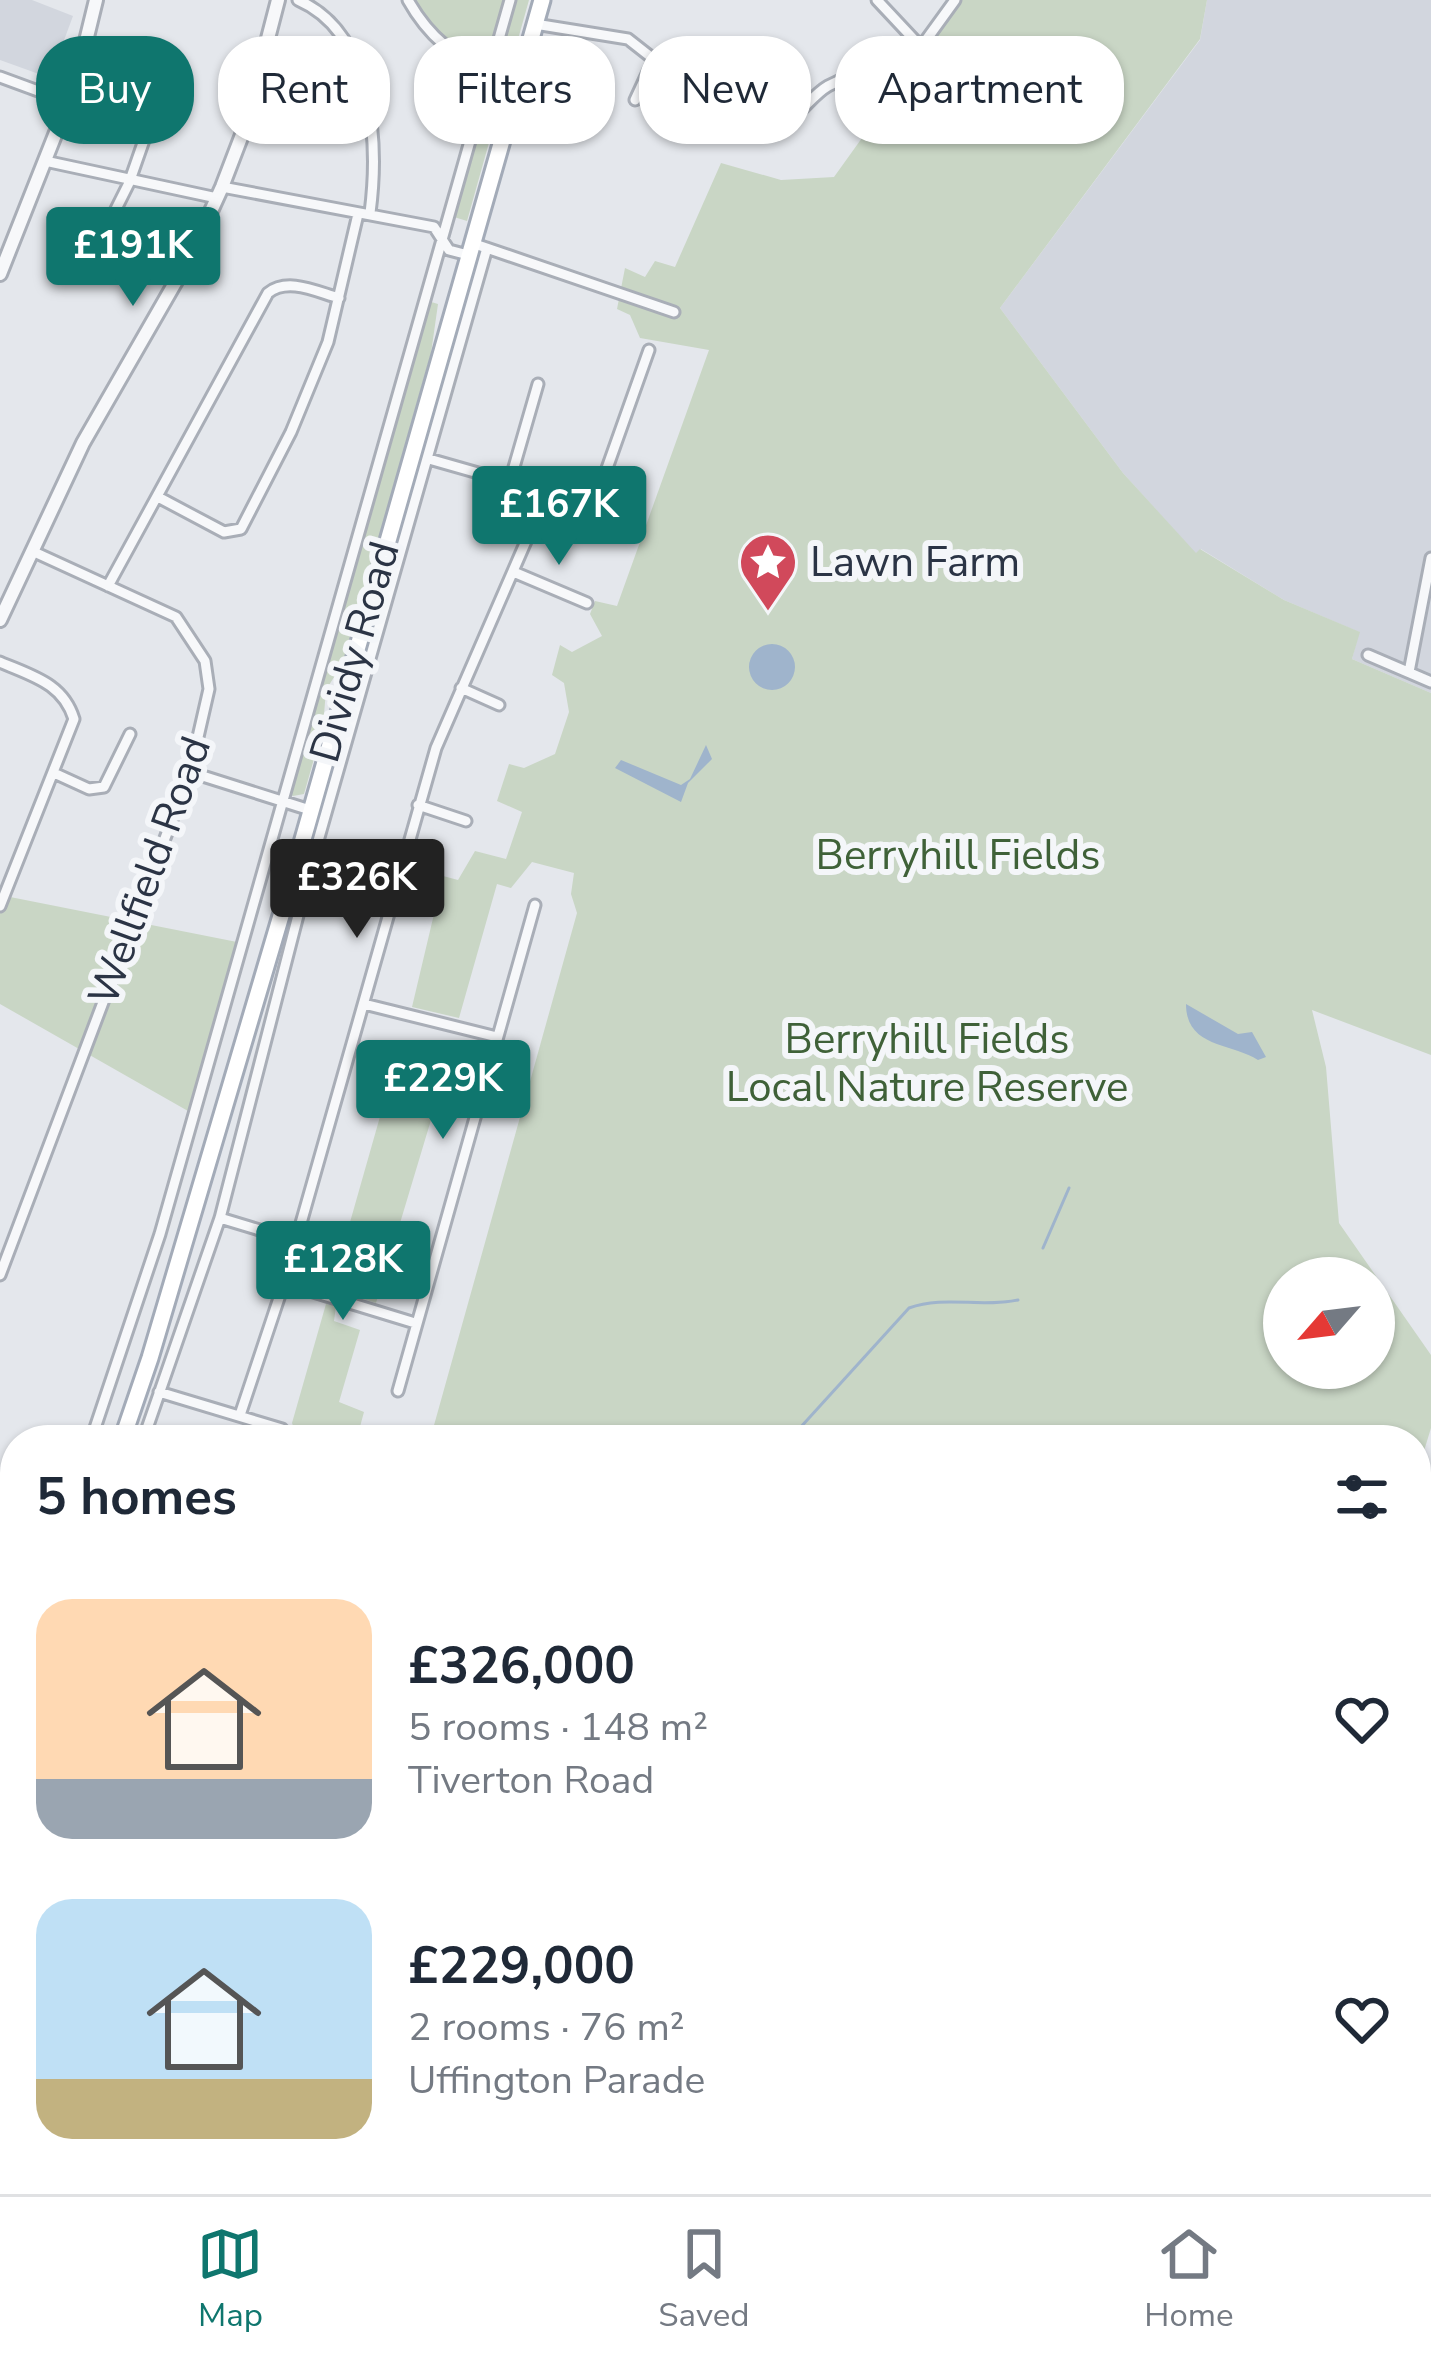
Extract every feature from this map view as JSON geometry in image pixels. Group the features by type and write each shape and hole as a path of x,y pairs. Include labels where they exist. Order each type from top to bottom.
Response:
{"main road":[{"name":"Dividy Road","path":"127,1425 476,249 542,0"}],"street":[{"path":"86,36 96,0"},
{"path":"0,619 83,442 181,273 219,192 245,127 278,0"},
{"path":"158,497 224,532 241,530 291,433 328,342 375,160 365,92 338,33 320,13 298,0"},
{"path":"408,0 434,36"},
{"name":"Dividy Road","path":"500,36 510,0"},
{"path":"877,0 911,36"},
{"path":"929,36 955,0"},
{"path":"535,24 628,38 639,47"},
{"path":"635,100 632,84 639,76"},
{"path":"0,77 36,90"},
{"path":"0,274 52,144"},
{"path":"99,243 143,144"},
{"name":"Dividy Road","path":"96,1425 160,1234 470,144"},
{"path":"45,161 129,183 219,192 434,227 449,250 476,249 674,311"},
{"name":"Dividy Road","path":"148,1425 220,1218 310,869 429,460 476,249"},
{"path":"108,586 268,292 275,286 292,285 339,298"},
{"path":"429,460 580,502 600,488 649,350"},
{"path":"510,481 538,384"},
{"path":"239,1414 284,1283 418,805 461,688 516,573 547,494"},
{"name":"Wellfield Road","path":"0,1275 190,772 207,707 205,661 176,617 32,551"},
{"path":"1409,672 1431,558"},
{"path":"516,573 587,603"},
{"path":"564,612 570,597"},
{"path":"1368,655 1431,682"},
{"path":"0,662 54,685 74,719 0,906"},
{"path":"461,688 499,705"},
{"path":"54,773 89,789 104,787 130,734"},
{"path":"190,772 310,810"},
{"path":"418,805 466,821"},
{"path":"310,869 392,894"},
{"path":"398,1391 535,905"},
{"path":"364,1004 497,1037"},
{"path":"220,1218 296,1241"},
{"path":"284,1283 415,1323"},
{"path":"159,1392 271,1425"}],"shaded area":[{"path":"0,0 32,0 73,16 66,36 36,36 36,73 0,60"},
{"path":"1207,0 1431,0 1431,693 1352,659 1359,632 1284,600 1201,549 1196,554 1123,473 1000,308 1200,40"}],"green space":[{"path":"408,0 511,0 500,36 439,36"},
{"path":"516,0 529,0 519,36 506,36"},
{"name":"Berryhill Fields Local Nature Reserve","path":"961,0 1207,0 1200,39 1124,141 1124,36 935,36"},
{"path":"475,144 489,144 467,221 454,217"},
{"name":"Berryhill Fields Local Nature Reserve","path":"858,144 1122,144 1000,308 1123,473 1196,553 1200,549 1284,600 1360,632 1352,659 1431,693 1431,1055 1312,1010 1326,1067 1339,1223 1363,1257 1263,1257 1263,1389 1395,1389 1395,1303 1431,1355 1431,1425 434,1425 577,913 571,894 574,873 532,862 511,888 497,884 459,1018 412,1007 443,876 458,880 475,851 506,859 522,812 497,801 509,764 524,768 555,754 569,712 564,683 552,675 560,645 572,652 602,636 590,614 595,601 617,606 709,350 640,338 630,315 617,309 625,268 645,277 655,261 675,267 721,163 781,180 834,177"},
{"path":"428,301 438,304 431,353 344,661 326,690 323,727 304,794 293,796 289,794"},
{"path":"0,895 237,942 188,1111 0,1004"},
{"path":"389,1085 437,1100 376,1303 331,1289"},
{"path":"326,1304 336,1306 334,1321 360,1330 339,1402 364,1412 360,1425 292,1423"}],"water":[{"path":"772,644 788,651 795,667 788,683 772,690 756,683 749,667 756,651"},
{"path":"706,745 712,759 688,783 681,802 615,768 621,760 681,785 690,779"},
{"path":"1186,1004 1238,1034 1252,1032 1266,1057 1258,1060 1202,1037 1188,1018"}],"waterway":[{"path":"1043,1248 1069,1188"},
{"path":"803,1425 909,1308 936,1302 1018,1300"}],"place":[{"name":"Lawn Farm","path":"768,613"}],"park label":[{"name":"Berryhill Fields","path":"958,855"}]}
